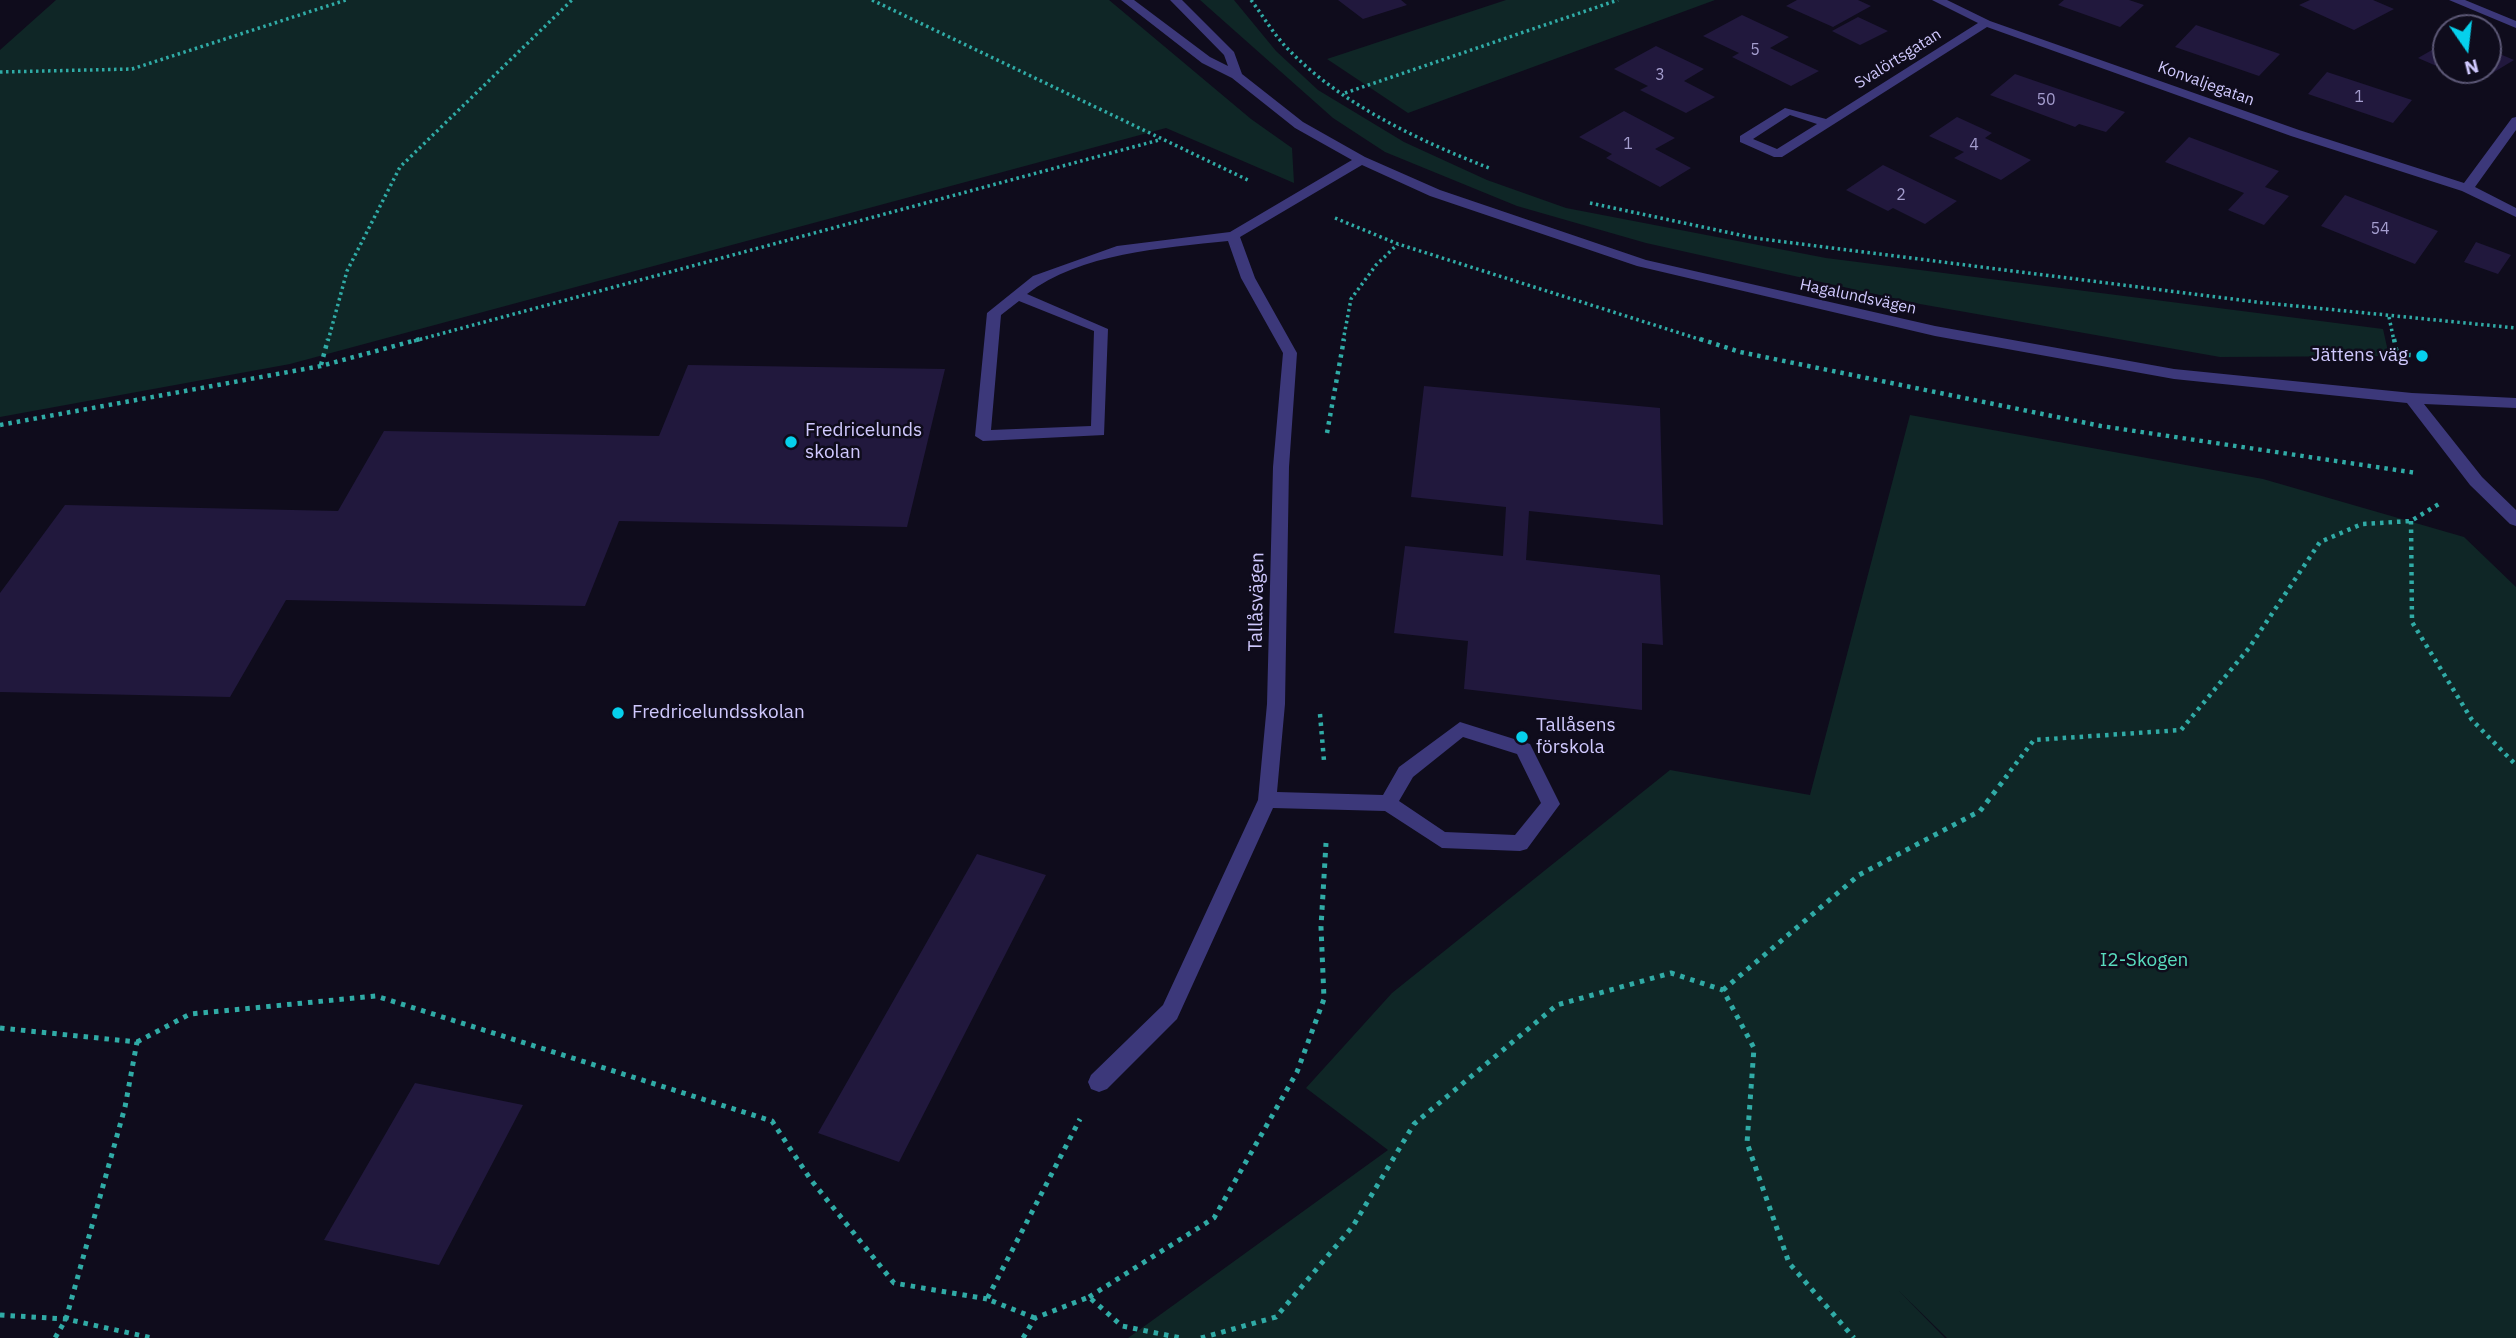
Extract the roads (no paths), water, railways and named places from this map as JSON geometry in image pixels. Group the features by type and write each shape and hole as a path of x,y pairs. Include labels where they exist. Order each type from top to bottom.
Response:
{"street":[{"name":"Hagalundsvägen","path":"1127,0 1206,60 1236,75 1299,125 1361,160 1435,193 1642,263 1935,331 2174,374 2412,398 2516,402"},
{"name":"Hagalundsvägen","path":"1176,0 1230,54 1236,75"},
{"name":"Konvaljegatan","path":"1938,0 1986,23 2295,133 2467,188 2516,213"},
{"path":"2455,0 2516,25"},
{"name":"Svalörtsgatan","path":"1826,123 1789,111 1744,139 1778,154 1986,23"},
{"path":"2467,188 2516,121"},
{"path":"1017,295 1101,329 1098,431 984,436 995,313 1017,295 1038,279 1122,249 1233,236 1361,160"},
{"name":"Tallåsvägen","path":"1099,1082 1171,1012 1267,800 1276,704 1281,467 1290,352 1248,278 1233,236"},
{"path":"2412,398 2476,481 2516,520"},
{"path":"1267,800 1388,803 1442,841 1520,842 1551,804 1524,749 1460,729 1406,772 1388,803"}],"place":[{"name":"Jättens väg","path":"2422,356"},
{"name":"Fredricelunds skolan","path":"791,442"},
{"name":"Fredricelundsskolan","path":"618,713"},
{"name":"Tallåsens förskola","path":"1522,737"}],"park label":[{"name":"I2-Skogen","path":"2144,961"}]}
